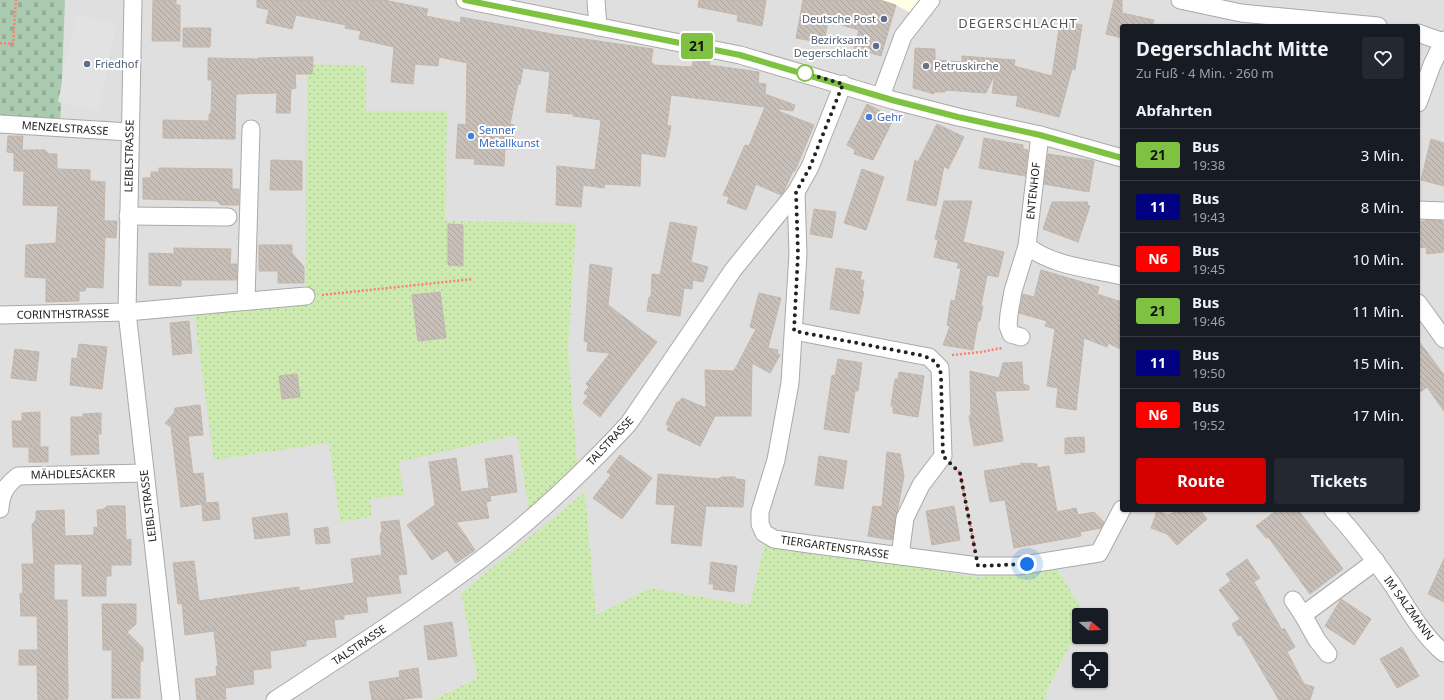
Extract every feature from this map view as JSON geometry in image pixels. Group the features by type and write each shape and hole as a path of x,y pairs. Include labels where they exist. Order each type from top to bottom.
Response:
{"street":[{"name":"LEIBLSTRASSE","path":"133,0 129,132 127,312 171,700"},
{"path":"465,0 740,55 880,96 958,117 1040,135 1120,157"},
{"path":"596,0 598,27"},
{"path":"880,96 903,36 931,0"},
{"path":"1180,0 1364,24"},
{"path":"1420,34 1444,41 1432,65 1420,98"},
{"name":"TALSTRASSE","path":"275,700 294,694 481,559 530,518 605,448 629,423 733,270 796,192 810,167 843,84"},
{"name":"MENZELSTRASSE","path":"0,124 129,132"},
{"path":"246,301 251,129"},
{"name":"ENTENHOF","path":"1016,336 1008,326 1009,314 1013,292 1027,246 1040,135"},
{"name":"TIERGARTENSTRASSE","path":"796,192 798,254 794,331 786,413 776,460 760,512 760,524 764,533 774,538 900,556 978,566 1018,566 1099,553 1120,512"},
{"path":"1420,210 1444,211"},
{"path":"128,216 228,217"},
{"path":"1027,246 1044,257 1060,263 1120,276"},
{"path":"127,312 306,296"},
{"path":"1420,306 1444,339"},
{"name":"CORINTHSTRASSE","path":"0,315 127,312"},
{"path":"794,331 920,355 929,357 936,362 940,368 941,376 943,456"},
{"name":"TIERGARTENSTRASSE","path":"900,556 905,518 920,485 943,456"},
{"name":"MÄHDLESÄCKER","path":"0,509 0,498 7,485 18,476 144,472"},
{"name":"IM SALZMANN","path":"1335,512 1376,560 1428,636 1444,653"},
{"path":"1303,615 1376,560"},
{"path":"1293,600 1317,640 1328,654"}],"path":[{"path":"0,43 13,44 16,0"},
{"path":"306,296 473,279"},
{"path":"936,362 944,356 963,355 1001,349 1016,336"},
{"path":"943,456 960,473 978,566"}],"shaded area":[{"path":"0,0 1444,0 1444,700 1046,700 1046,693 1072,640 1072,644 1108,644 1108,608 1080,608 1057,569 976,577 765,542 750,605 650,588 596,616 585,493 461,593 477,678 433,700 0,700"},
{"path":"880,0 931,0 918,17 896,5"},
{"name":"Friedhof","path":"76,14 116,25 99,112 58,102"}],"green space":[{"path":"0,0 65,0 60,128 0,124"},
{"path":"307,64 366,66 366,111 447,111 445,221 576,223 568,350 578,474 530,518 517,435 399,462 404,495 370,499 372,517 340,522 329,443 214,460 193,306 306,296"},
{"path":"585,492 596,615 650,588 750,605 765,542 976,577 1057,569 1081,608 1072,608 1072,640 1046,693 1046,700 433,700 477,678 461,593"}],"building":[{"path":"153,0 176,0 176,5 180,5 180,41 152,41"},
{"path":"257,0 384,0 428,9 426,16 460,23 461,17 557,35 653,49 651,63 653,63 653,65 692,67 694,57 710,60 709,65 759,72 758,83 766,84 765,94 795,105 793,111 779,109 778,111 814,125 795,171 793,171 781,195 756,184 746,210 727,203 729,197 723,195 745,145 749,146 765,107 671,95 667,125 671,126 665,157 641,153 640,186 605,184 604,188 583,185 581,207 556,205 557,166 595,170 601,120 573,116 574,114 546,112 550,72 523,68 520,84 518,84 510,124 514,125 513,149 505,149 504,166 474,164 475,159 456,158 458,124 466,125 467,63 439,57 438,66 415,64 413,84 391,82 394,47 359,39 361,31 345,28 346,25 296,15 292,29 266,23 269,10 257,7"},
{"path":"699,0 766,0 762,26 737,21 738,15 698,7"},
{"path":"803,0 880,0 896,5 881,56 854,48 859,30 828,21 824,43 796,38"},
{"path":"1114,0 1122,0 1122,13 1154,20 1153,24 1120,24 1120,38 1106,34"},
{"path":"1060,22 1082,25 1075,70 1072,69 1059,117 1016,106 1018,96 992,93 995,74 986,93 945,90 945,92 934,92 934,94 913,88 915,48 935,49 935,60 962,62 962,56 1015,60 1014,66 1052,76"},
{"path":"183,28 211,28 210,47 183,47"},
{"path":"313,57 312,74 295,74 296,88 291,89 290,113 276,113 277,93 236,94 235,139 163,138 163,120 209,121 209,114 211,114 212,80 208,80 208,58 258,59"},
{"path":"867,104 894,118 873,160 854,154 855,150 847,145"},
{"path":"937,124 964,137 948,169 944,166 936,206 907,200 915,160 918,162"},
{"path":"8,136 23,136 22,150 45,150 49,154 57,154 57,169 90,170 90,181 105,182 104,221 117,221 116,238 105,237 103,288 86,287 85,291 79,291 79,301 46,302 46,278 25,277 26,245 56,243 58,206 23,205 24,171 14,171 14,153 7,152"},
{"path":"984,138 1023,145 1023,149 1028,150 1025,176 979,168"},
{"path":"1431,139 1444,143 1444,186 1421,180"},
{"path":"1048,154 1094,161 1089,192 1044,184"},
{"path":"271,160 302,161 302,190 270,190"},
{"path":"159,168 232,169 232,189 239,189 239,205 221,205 217,201 143,199 143,178 151,178 151,172 159,172"},
{"path":"862,169 884,177 866,230 844,223"},
{"path":"944,201 972,201 963,242 1004,252 998,277 987,275 981,306 983,306 980,321 978,321 973,350 943,345 950,326 947,325 951,300 955,301 961,268 957,268 959,263 934,257 938,240 935,239"},
{"path":"1052,202 1088,202 1087,205 1090,206 1078,242 1043,229"},
{"path":"814,209 836,212 832,238 810,234"},
{"path":"1429,220 1443,221 1444,252 1427,254 1426,247 1420,248 1420,222"},
{"path":"670,222 697,227 691,262 708,267 703,282 693,280 692,289 684,288 680,316 647,311 649,297 651,297 652,274 660,275"},
{"path":"448,224 463,225 463,266 448,265"},
{"path":"259,245 292,245 292,253 304,267 304,283 278,283 278,271 259,271"},
{"path":"174,248 231,249 230,264 237,264 237,280 181,280 181,286 149,285 149,253 174,254"},
{"path":"590,264 612,268 608,305 657,342 600,417 583,403 588,396 584,393 589,387 586,384 610,353 587,351 588,342 584,341"},
{"path":"836,268 862,272 860,280 864,280 862,291 864,292 859,314 830,309"},
{"path":"1041,270 1099,287 1097,294 1120,301 1120,320 1118,324 1120,324 1120,349 1108,343 1107,347 1084,338 1076,410 1056,407 1058,388 1047,386 1055,329 1045,326 1047,321 1019,313 1023,294 1034,297"},
{"path":"440,292 446,338 418,341 412,295"},
{"path":"759,293 781,298 768,348 778,350 777,353 780,355 770,373 752,363 751,416 715,416 700,446 667,430 669,426 666,424 677,402 679,402 682,398 706,408 705,370 734,371 756,329 750,327"},
{"path":"189,321 192,353 173,355 170,323"},
{"path":"1420,343 1444,375 1444,411 1427,387 1420,392"},
{"path":"79,344 107,347 102,389 70,385 72,358 77,359"},
{"path":"15,349 39,352 36,381 11,378"},
{"path":"838,359 862,363 858,391 855,391 849,433 824,429 832,375 835,376"},
{"path":"1022,362 1023,384 1029,386 1029,390 995,391 1003,441 974,446 969,416 971,415 970,371 999,378 1003,363"},
{"path":"899,372 924,376 918,417 893,413 893,406 891,406 893,392 895,379 898,379"},
{"path":"297,374 300,397 282,399 279,376"},
{"path":"200,405 203,435 188,436 193,474 203,473 206,503 218,502 220,519 203,521 202,504 181,507 171,427 165,423 174,413 175,408"},
{"path":"40,412 40,447 13,447 12,421 22,421 22,413"},
{"path":"101,413 101,434 98,434 99,454 71,455 71,417 83,417 83,414"},
{"path":"1084,437 1085,452 1065,454 1065,438"},
{"path":"29,447 48,447 48,462 29,462"},
{"path":"887,452 900,454 904,476 892,540 868,536 873,506 882,507"},
{"path":"512,455 517,492 490,496 491,501 486,502 489,518 456,522 475,550 456,563 447,550 432,560 407,525 435,505 429,462 456,458 461,492 489,488 485,459"},
{"path":"620,455 652,478 622,519 593,498 611,475 607,472"},
{"path":"819,456 847,461 843,489 815,485"},
{"path":"1021,463 1037,464 1037,468 1049,466 1057,512 1076,508 1078,515 1094,512 1104,522 1101,528 1080,532 1081,536 1014,548 1005,500 990,502 984,471 1021,465"},
{"path":"658,474 718,479 722,477 735,477 737,479 745,480 743,507 706,506 701,546 671,543 675,505 656,504"},
{"path":"107,506 125,506 126,540 131,539 131,565 111,565 111,576 106,576 106,596 82,596 82,564 54,564 54,600 67,600 68,699 38,700 37,665 19,665 19,650 38,650 37,616 21,616 20,594 23,592 22,564 34,564 32,524 36,520 36,511 64,510 65,536 94,535 94,527 98,528 97,510 104,509"},
{"path":"954,506 960,540 932,545 926,511"},
{"path":"1157,512 1168,515 1175,512 1202,512 1207,519 1177,545 1167,534 1151,528"},
{"path":"1274,512 1300,512 1343,569 1310,594 1268,537 1266,538 1256,526"},
{"path":"287,513 290,535 255,539 252,518"},
{"path":"399,520 407,574 398,575 401,593 366,597 368,612 344,615 344,619 334,620 336,637 306,640 306,646 270,651 271,668 253,670 254,684 225,688 226,699 197,700 195,679 217,676 216,667 218,666 214,631 185,635 182,603 178,604 173,563 194,561 199,601 299,587 299,591 354,583 351,559 382,555 380,536 382,531 381,522"},
{"path":"328,527 330,543 316,544 314,529"},
{"path":"1247,559 1260,578 1254,582 1282,630 1284,628 1295,647 1287,652 1304,684 1314,687 1310,700 1279,700 1241,635 1238,636 1232,624 1240,619 1219,590 1231,581 1226,574"},
{"path":"1444,559 1444,602 1428,594"},
{"path":"711,562 737,566 734,592 713,589 714,584 709,584"},
{"path":"1341,599 1371,619 1354,645 1325,626"},
{"path":"102,604 136,604 136,624 127,632 143,648 143,661 140,661 140,698 112,698 112,650 103,650"},
{"path":"452,622 457,656 428,660 424,626"},
{"path":"1402,647 1419,676 1397,688 1380,659"},
{"path":"418,668 422,697 397,700 372,700 369,682 400,677 399,671"}],"bus line":[{"name":"21","path":"465,0 740,55 843,84 892,100 958,117 1040,135 1120,157"}],"place":[{"name":"Deutsche Post","path":"884,19"},
{"name":"Bezirksamt Degerschlacht","path":"876,46"},
{"name":"Friedhof","path":"87,64"},
{"name":"Petruskirche","path":"926,66"},
{"name":"Gehr","path":"869,117"},
{"name":"Senner Metallkunst","path":"471,136"}],"district":[{"name":"DEGERSCHLACHT","path":"1018,23"}],"route":[{"path":"805,73 843,84 810,167 796,192 798,254 794,331 846,339 920,355 929,357 936,362 940,368 941,376 943,456 960,473 978,566 1001,567 1027,564"}]}
